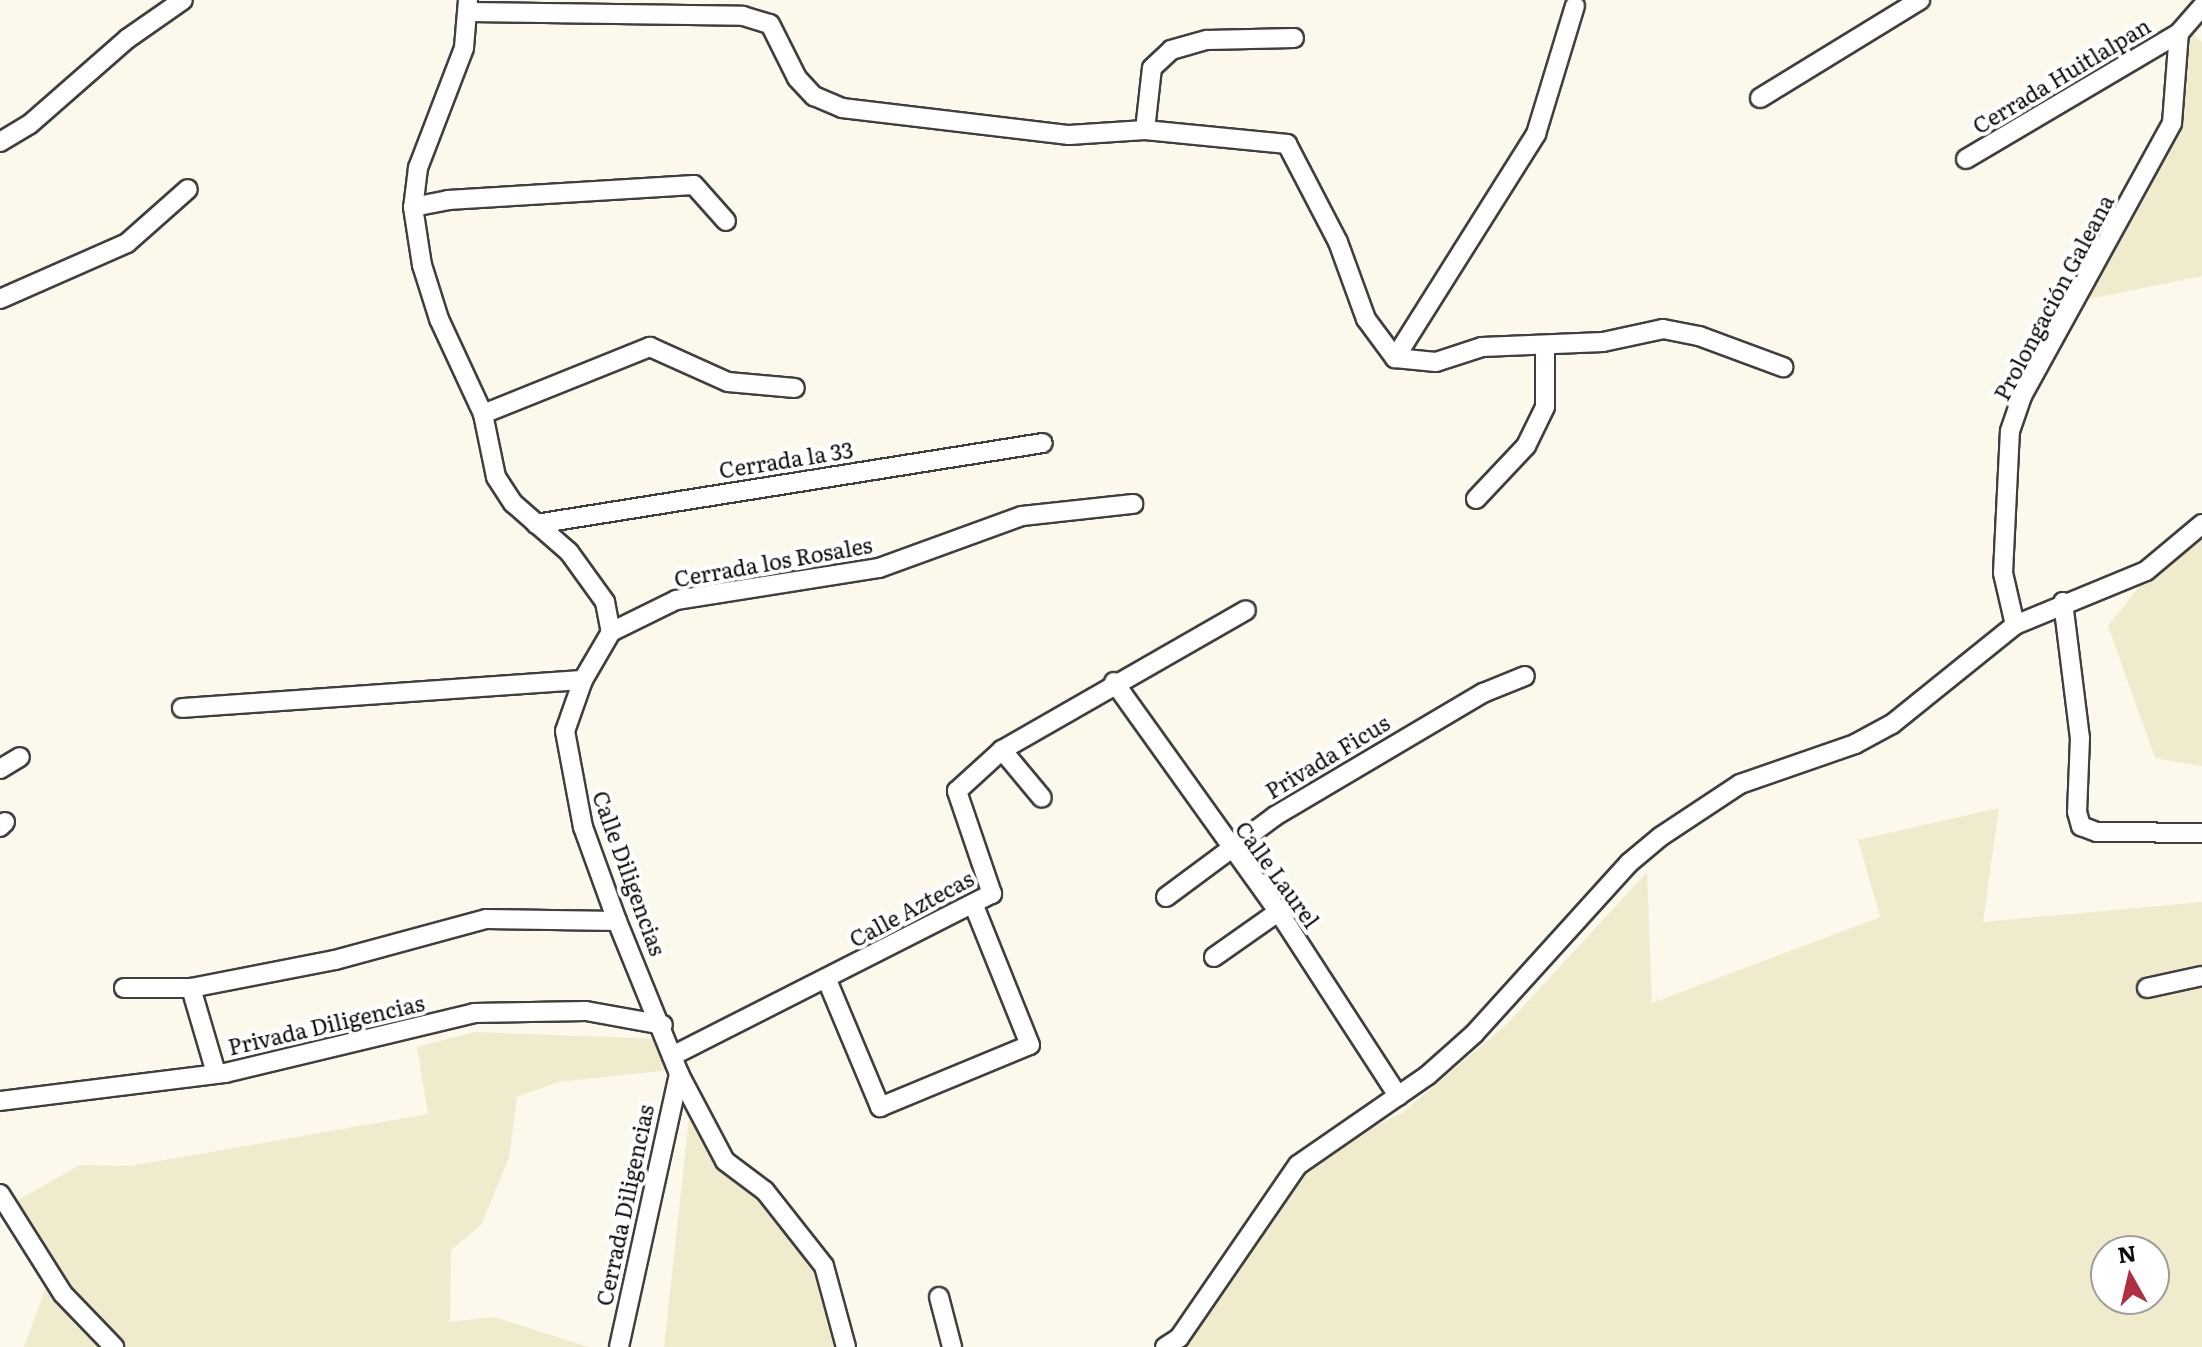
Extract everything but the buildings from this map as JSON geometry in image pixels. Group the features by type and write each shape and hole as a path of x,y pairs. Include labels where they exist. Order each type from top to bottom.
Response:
{"street":[{"path":"1760,98 1920,0"},
{"path":"0,142 30,124 173,2"},
{"path":"611,632 605,602 592,579 513,503 496,477 483,414 439,319 422,265 413,207 418,168 464,48 469,6 743,16 770,24 797,78 814,96 842,108 1069,135 1145,130 1287,144 1338,242 1366,319 1395,358 1436,362 1482,347 1603,342 1663,329 1699,336 1783,367"},
{"path":"1395,358 1536,134 1575,6"},
{"path":"2179,33 2202,7"},
{"name":"Cerrada Huitlalpan","path":"1966,159 2179,33"},
{"name":"Prolongación Galeana","path":"2015,625 2003,573 2010,431 2022,396 2172,123 2179,33"},
{"path":"1145,130 1152,68 1171,50 1207,40 1294,38"},
{"path":"413,207 448,200 694,185 726,221"},
{"path":"0,299 127,243 188,189"},
{"path":"1476,499 1526,446 1545,407 1545,345"},
{"path":"483,414 650,347 728,382 795,388"},
{"name":"Cerrada la 33","path":"536,524 1043,443"},
{"name":"Cerrada los Rosales","path":"611,632 676,600 879,568 1022,516 1133,504"},
{"path":"1165,1347 1179,1338 1298,1165 1398,1096 1517,991 1629,863 1660,837 1740,784 1855,744 1892,724 2015,625 2063,602 2146,571 2202,524"},
{"path":"2063,602 2080,738 2077,812 2081,826 2097,832 2202,833"},
{"name":"Calle Aztecas","path":"672,1056 974,906 992,894 957,791 1002,750 1114,682 1246,610"},
{"name":"Calle Diligencias","path":"611,632 583,680 565,731 571,777 617,921 663,1025 679,1074 725,1161 765,1191 824,1266 846,1347"},
{"name":"Privada Ficus","path":"1166,897 1234,851 1275,816 1483,693 1525,676"},
{"path":"182,708 583,680"},
{"name":"Calle Laurel","path":"1114,682 1278,912 1398,1096"},
{"path":"1002,750 1042,798"},
{"path":"0,769 20,757"},
{"path":"827,980 880,1107 1030,1045 974,906"},
{"path":"1214,957 1278,912"},
{"path":"124,988 191,988 335,960 486,919 617,921"},
{"path":"2147,988 2202,976"},
{"path":"191,988 216,1073"},
{"name":"Privada Diligencias","path":"0,1101 216,1073 474,1013 586,1011 663,1025"},
{"name":"Cerrada Diligencias","path":"619,1347 679,1074"},
{"path":"0,1194 63,1294 114,1347"},
{"path":"939,1297 952,1347"}],"shaded area":[{"path":"2187,29 2202,42 2202,276 2074,302 2165,147"},
{"path":"2202,524 2202,766 2155,758 2108,626 2156,565"},
{"path":"1999,808 1983,922 2202,902 2202,1347 1178,1347 1281,1172 1402,1113 1506,1025 1647,872 1652,1003 1880,917 1858,840"},
{"path":"474,1032 660,1039 670,1070 558,1082 517,1097 509,1158 481,1225 451,1250 450,1322 494,1317 589,1347 24,1347 49,1279 11,1204 80,1165 131,1166 428,1114 417,1047"},
{"path":"686,1088 719,1162 759,1192 818,1267 840,1347 664,1347 689,1118"}]}
